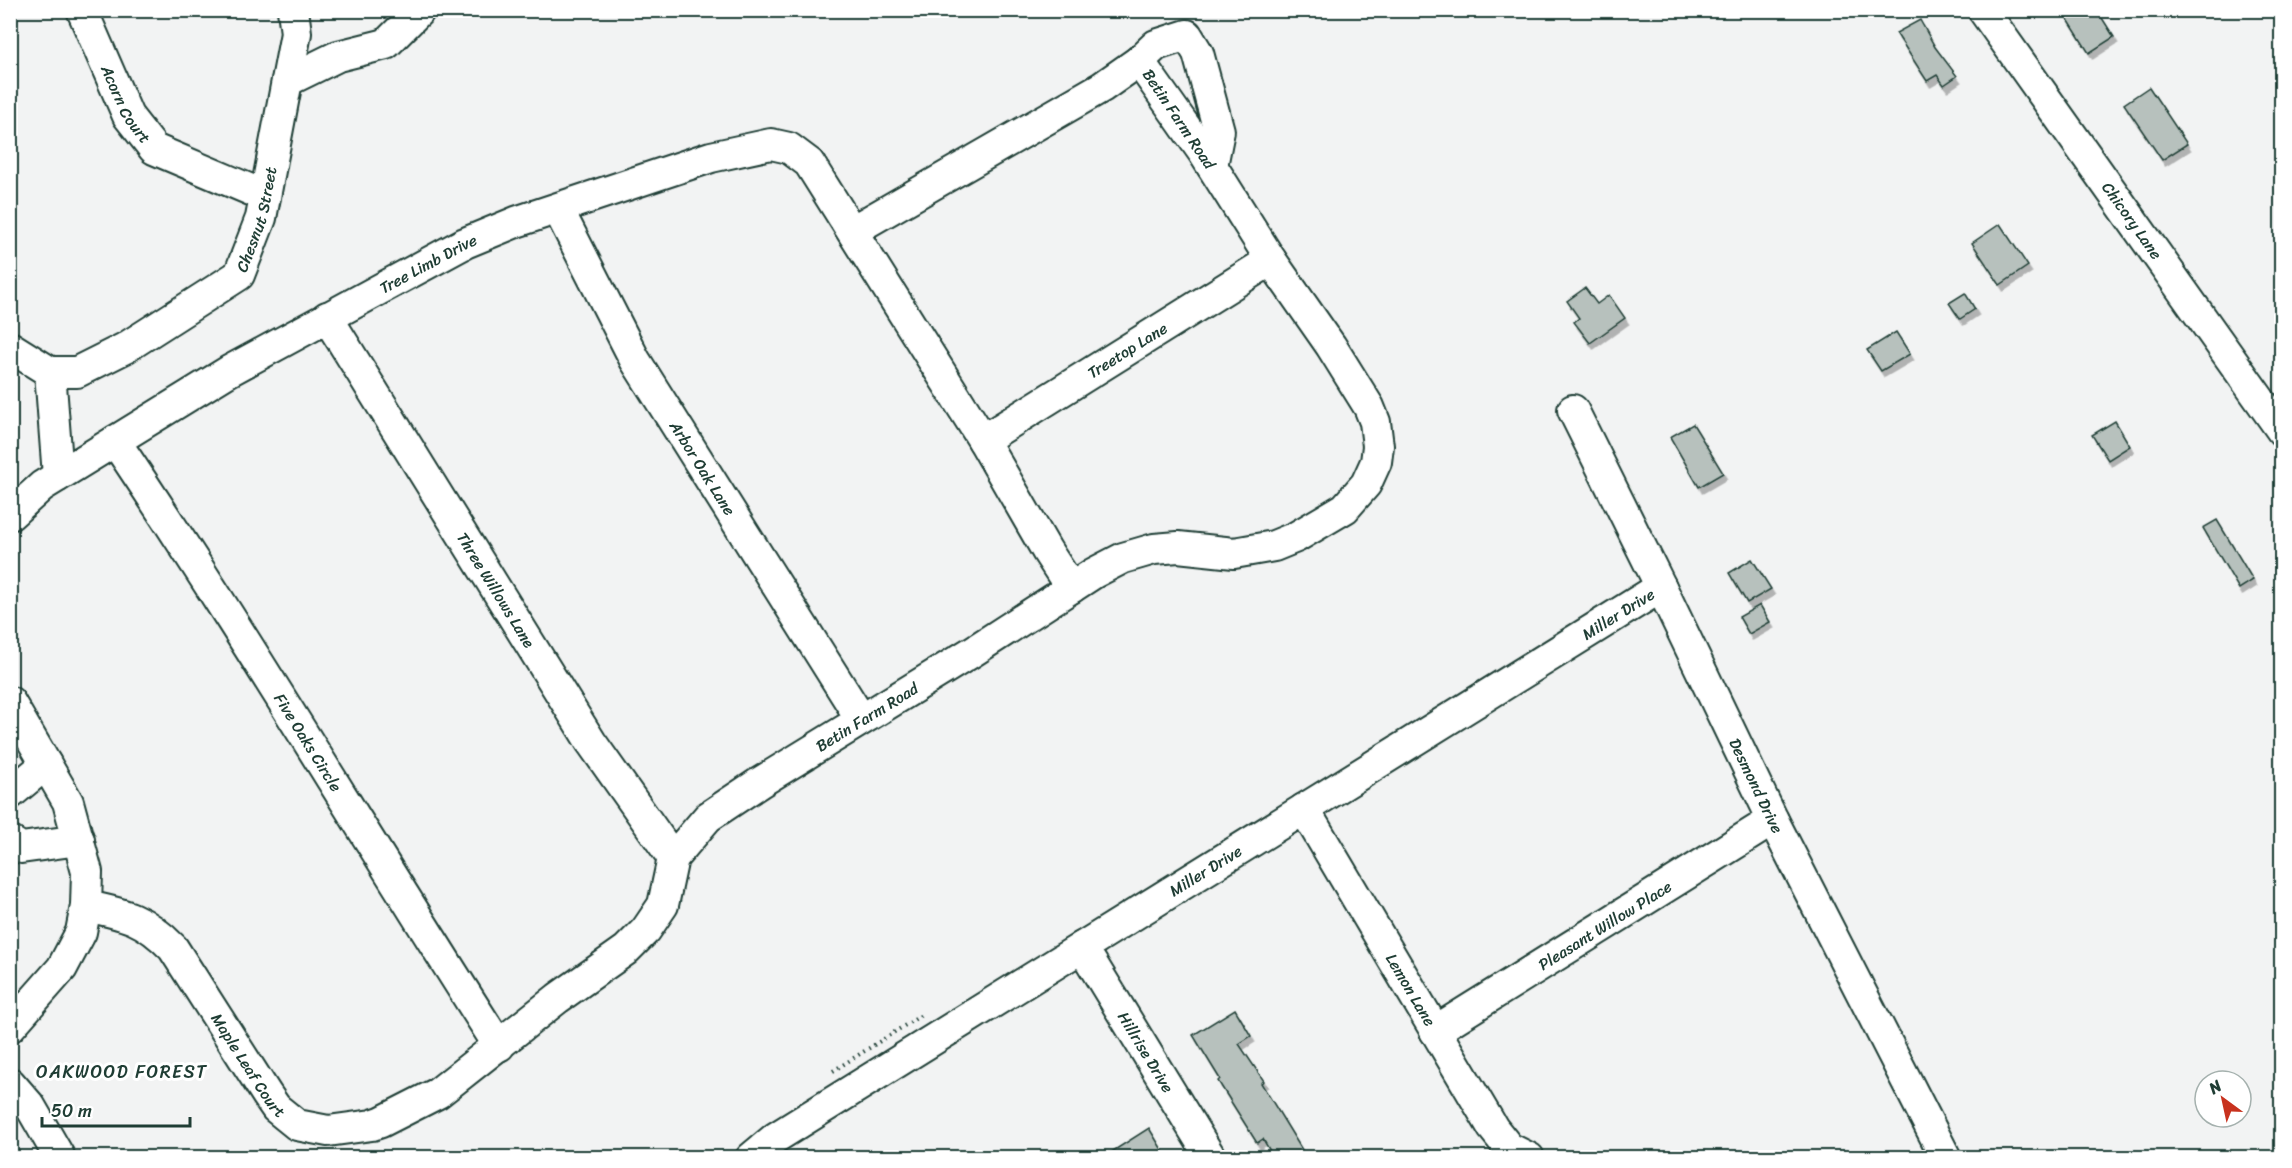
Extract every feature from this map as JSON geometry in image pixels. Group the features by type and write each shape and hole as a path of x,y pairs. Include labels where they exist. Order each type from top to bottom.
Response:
{"street":[{"name":"Acorn Court","path":"82,10 128,116 154,149 266,196"},
{"name":"Chesnut Street","path":"50,372 77,372 106,358 239,275 261,218 266,196 296,33 293,10"},
{"path":"287,81 338,56 386,44 420,10"},
{"name":"Chicory Lane","path":"1983,10 2282,431"},
{"path":"1139,61 1156,45 1187,35 1198,53 1219,131 1212,166"},
{"name":"Betin Farm Road","path":"673,858 708,817 861,718 972,652 1094,573 1123,558 1154,549 1178,547 1234,553 1258,551 1274,546 1296,537 1345,508 1366,484 1376,462 1378,446 1375,422 1369,406 1331,346 1270,260 1212,166 1139,61 1102,87 852,231"},
{"name":"Tree Limb Drive","path":"10,515 42,486 229,371 465,243 711,157 771,144 789,148 809,163 852,231"},
{"name":"Arbor Oak Lane","path":"558,209 635,360 861,718"},
{"path":"852,231 983,440 1071,588"},
{"name":"Treetop Lane","path":"983,440 1270,260"},
{"name":"Three Willows Lane","path":"327,317 591,742 673,858"},
{"path":"10,347 50,372 58,476"},
{"name":"Desmond Drive","path":"1573,410 1773,820 1946,1158"},
{"name":"Five Oaks Circle","path":"115,441 191,554 409,906 500,1046"},
{"name":"Miller Drive","path":"751,1158 774,1138 1661,587"},
{"path":"10,702 68,802 87,872 86,906 81,932 62,968 10,1028"},
{"path":"10,794 46,764"},
{"name":"Lemon Lane","path":"1304,809 1493,1128 1509,1148 1529,1158"},
{"name":"Pleasant Willow Place","path":"1435,1031 1773,820"},
{"path":"10,841 21,848 79,840"},
{"name":"Maple Leaf Court","path":"86,906 125,914 141,921 163,938 173,948 276,1108 297,1125 328,1131 381,1122 438,1093 558,998 626,950 646,930 663,905 673,858"},
{"name":"Hillrise Drive","path":"1082,947 1211,1158"},
{"path":"10,1083 30,1106 60,1158"}],"building":[{"path":"2062,10 2097,10 2114,37 2089,53"},
{"path":"1920,20 1935,47 1957,76 1944,85 1937,75 1927,81 1896,33"},
{"path":"2149,87 2187,144 2162,160 2124,104"},
{"path":"2000,224 2028,266 2000,285 1972,243"},
{"path":"1585,288 1597,304 1609,295 1625,318 1590,343 1574,322 1579,318 1567,301"},
{"path":"1965,293 1975,309 1960,319 1949,303"},
{"path":"1896,332 1910,354 1881,371 1867,350"},
{"path":"2115,421 2130,446 2108,460 2092,435"},
{"path":"1693,424 1723,473 1699,487 1670,437"},
{"path":"2217,520 2253,580 2239,589 2203,528"},
{"path":"1752,559 1771,589 1747,603 1729,573"},
{"path":"1760,605 1770,622 1749,634 1739,617"},
{"path":"1235,1009 1251,1036 1239,1044 1264,1081 1261,1083 1307,1158 1274,1158 1263,1139 1257,1143 1218,1081 1220,1079 1193,1035"},
{"path":"1149,1128 1167,1158 1102,1158"}],"district":[{"name":"OAKWOOD FOREST","path":"122,1072"}]}
